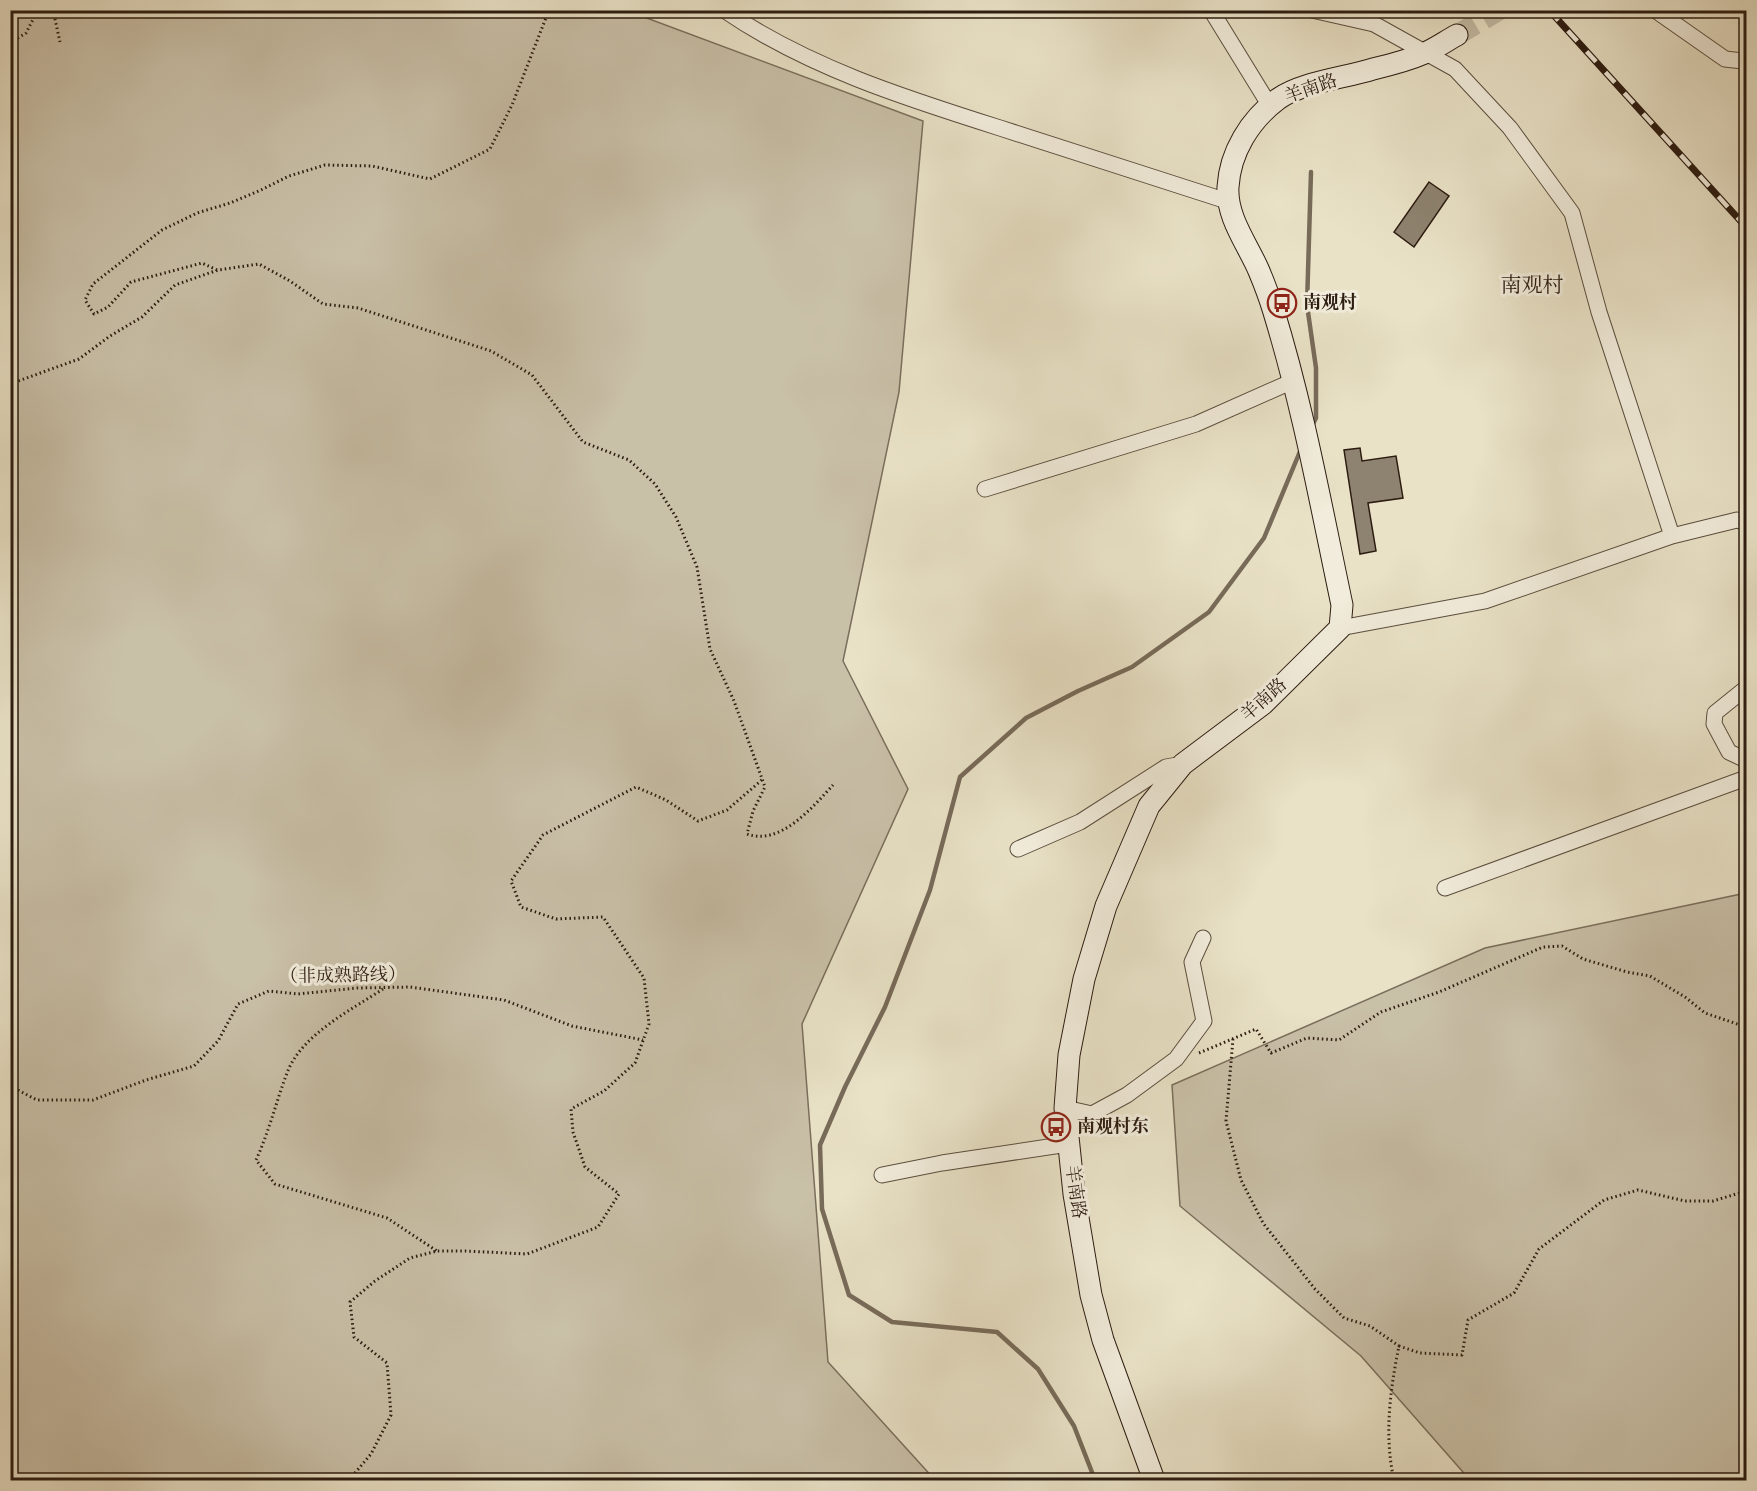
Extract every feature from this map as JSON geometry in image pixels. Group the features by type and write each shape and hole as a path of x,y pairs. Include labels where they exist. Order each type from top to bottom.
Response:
{"street":[{"path":"724,10 746,26 808,58 897,95 1230,202"},
{"path":"1210,10 1270,106"},
{"path":"1312,10 1374,24 1455,69 1510,128 1572,213 1599,312 1672,536"},
{"path":"1655,10 1725,59 1743,61 1746,57"},
{"name":"羊南路","path":"1154,1480 1103,1340 1091,1295 1074,1194 1065,1108 1070,1055 1084,979 1106,906 1149,806 1183,764 1263,704 1340,628 1342,605 1302,416 1273,308 1232,212 1227,189 1232,159 1245,133 1280,98 1304,87 1424,53 1457,35"},
{"path":"985,489 1196,424 1293,381"},
{"path":"1340,628 1485,600 1672,536 1737,520 1746,524"},
{"path":"1746,687 1715,713 1714,724 1729,752 1746,760"},
{"path":"1018,849 1080,822 1166,768 1183,764"},
{"path":"1445,888 1746,778"},
{"path":"1065,1108 1092,1114 1127,1095 1176,1059 1204,1021 1192,962 1203,938"},
{"path":"882,1175 942,1163 1068,1144"}],"path":[{"path":"10,43 26,33 38,10"},
{"path":"53,10 60,42"},
{"path":"218,270 202,263 131,282 108,308 94,314 85,300 93,284 162,230 197,213 230,203 289,176 325,165 360,165 430,179 490,149 512,105 549,10"},
{"path":"10,384 79,359 110,336 142,317 175,285 218,270 259,264 290,281 323,304 358,308 490,351 532,375 584,442 629,460 655,484 676,517 697,567 710,649 734,701 763,778 765,787 753,811 747,834 757,838 780,833 833,785"},
{"path":"349,1480 370,1454 391,1415 387,1363 354,1337 350,1302 375,1281 410,1258 437,1251 526,1254 598,1227 619,1194 585,1167 573,1132 571,1109 604,1092 635,1063 649,1024 644,978 603,916 556,919 521,907 511,881 543,835 636,787 666,800 698,821 727,810 763,778"},
{"path":"1176,1059 1208,1050 1256,1029 1271,1053 1306,1038 1339,1040 1381,1012 1449,988 1543,947 1562,946 1583,959 1650,976 1685,997 1705,1013 1746,1027"},
{"name":"（非成熟路线）","path":"10,1086 37,1100 93,1100 146,1080 194,1066 218,1041 238,1004 269,991 298,994 357,988 410,987 504,1000 572,1026 643,1040"},
{"path":"384,988 337,1018 302,1047 287,1071 265,1141 256,1160 275,1184 387,1218 437,1251"},
{"path":"1233,1040 1226,1121 1242,1180 1263,1223 1314,1289 1344,1318 1370,1326 1399,1346 1420,1353 1462,1355 1468,1320 1514,1293 1539,1249 1604,1200 1638,1190 1686,1201 1713,1201 1746,1191"},
{"path":"1394,1480 1388,1435 1399,1346"}],"shaded area":[{"path":"10,11 628,11 923,121 899,392 843,661 908,789 802,1024 828,1362 935,1480 11,1480"},
{"path":"1746,893 1746,1480 1470,1480 1361,1356 1180,1206 1172,1085 1485,948"}],"building":[{"path":"1429,182 1449,196 1414,247 1394,232"},
{"path":"1360,448 1362,461 1396,456 1403,498 1368,503 1376,551 1360,554 1344,450"}],"waterway":[{"path":"1311,172 1307,305 1316,368 1316,418 1311,428"},
{"path":"1095,1480 1074,1426 1038,1369 997,1332 892,1322 849,1295 822,1209 820,1145 845,1087 885,1007 930,890 960,777 1026,718 1132,667 1209,612 1264,538 1301,449"}],"tunnel":[{"path":"1457,35 1499,10"}],"railway":[{"path":"1549,10 1746,227"}],"place":[{"name":"南观村","path":"1282,303"},
{"name":"南观村东","path":"1056,1127"}],"district":[{"name":"南观村","path":"1532,286"}]}
